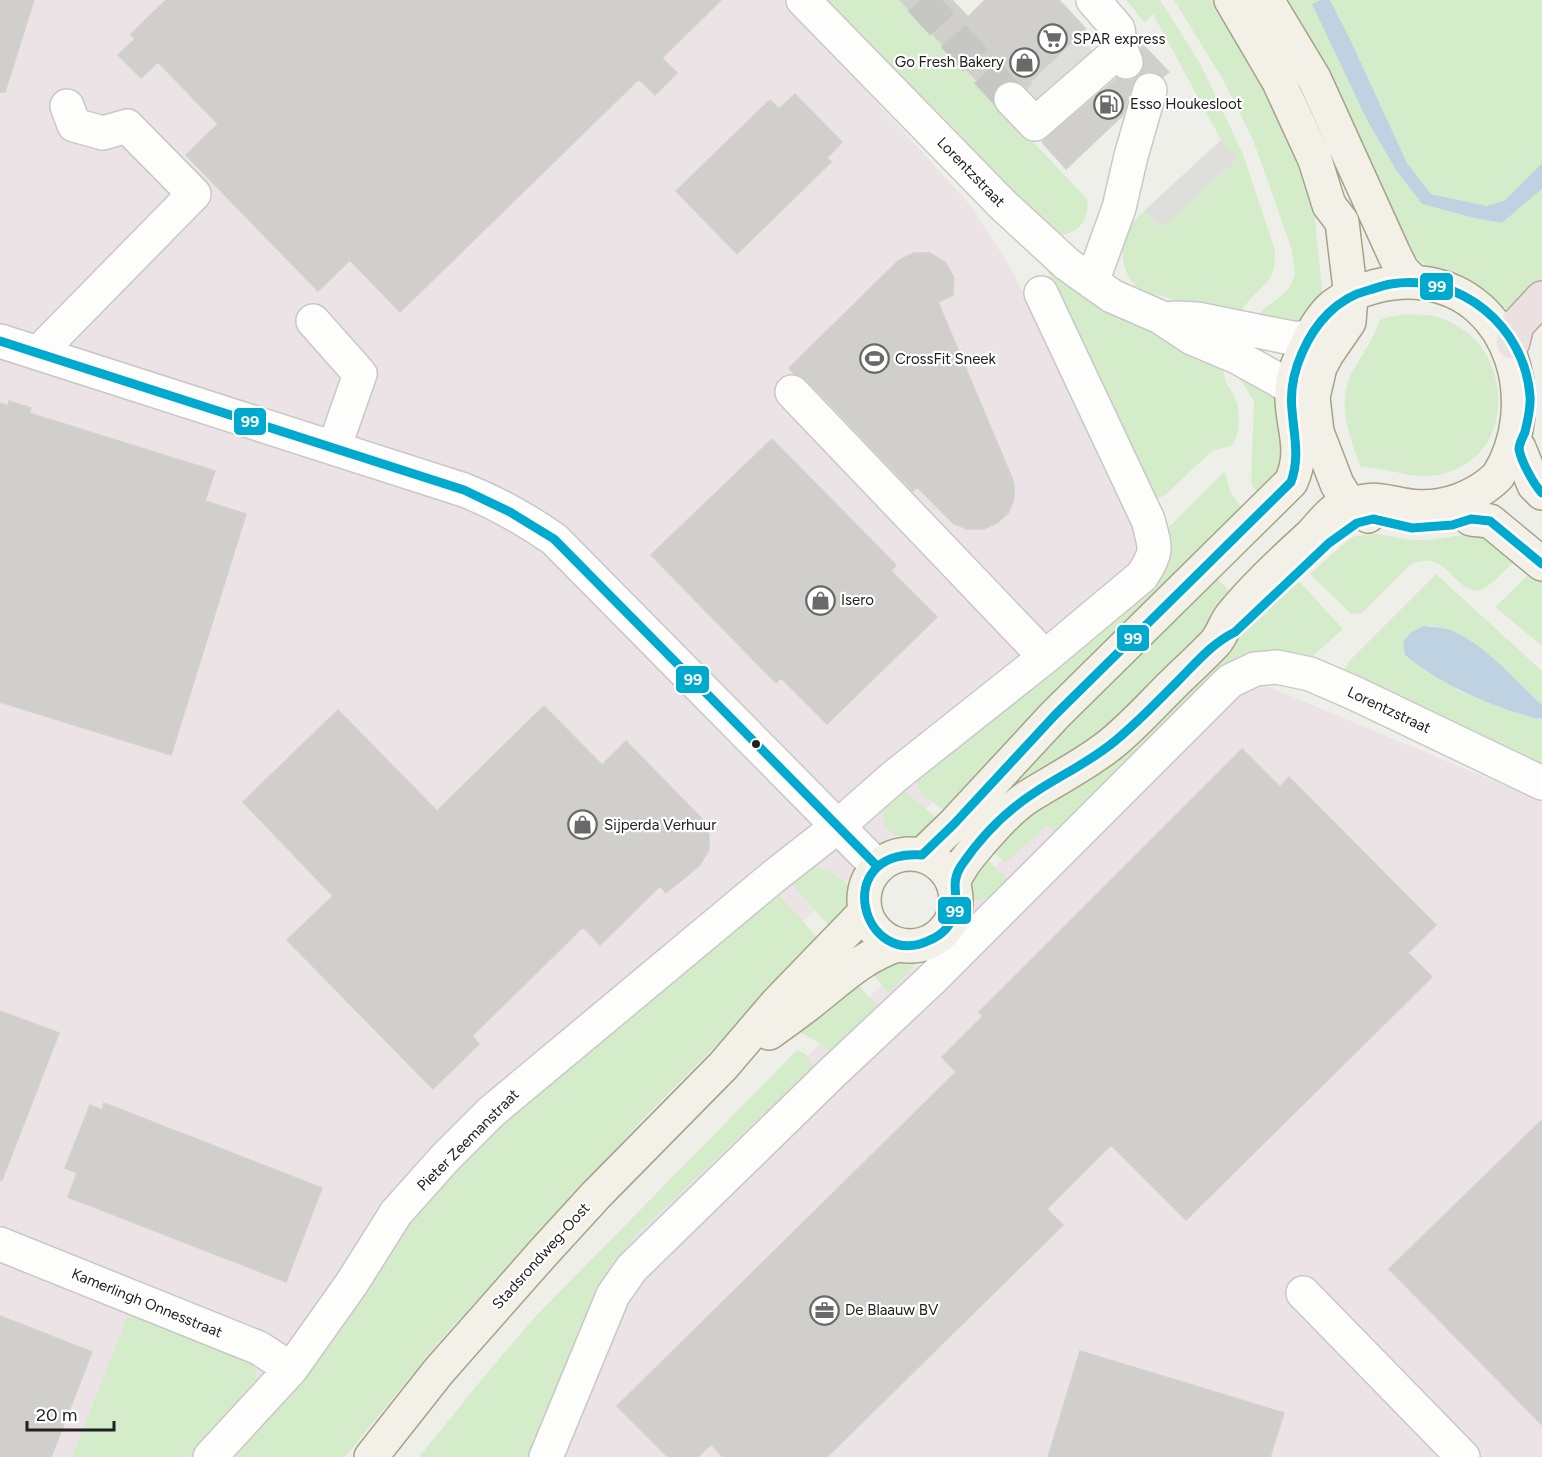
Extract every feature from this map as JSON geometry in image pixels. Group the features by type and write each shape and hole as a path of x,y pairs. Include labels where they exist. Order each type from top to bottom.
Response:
{"highway":[{"path":"1513,342 1516,325 1542,298"}],"main road":[{"path":"1231,0 1279,82 1315,160 1329,205 1342,222 1342,302 1349,322 1302,392"},
{"path":"1267,0 1314,78 1394,254 1402,270 1413,281"},
{"path":"922,855 954,824 1055,715 1291,482 1299,460 1302,392 1299,360 1319,323 1342,302 1378,286 1413,281 1453,290 1471,299 1487,311 1513,342 1527,375 1530,394 1526,430 1533,466 1518,488 1489,512 1442,527 1412,528 1393,525 1362,512 1337,484 1302,392"},
{"path":"953,883 960,866 1000,820 1024,800 1079,767 1113,743 1217,641 1235,632 1329,543 1357,523 1366,499 1430,507 1466,498 1497,477 1509,463 1533,466"},
{"path":"1471,519 1490,521 1542,564"},
{"path":"899,855 922,855 937,862 953,883 956,892 953,918 944,931 924,944 897,945 879,935 872,926 863,903 864,890 869,877 888,859 899,855"},
{"name":"Stadsrondweg-Oost","path":"371,1457 438,1372 543,1253 596,1195 723,1066 777,1003 865,912"},
{"name":"Stadsrondweg-Oost","path":"723,1066 878,951 897,945"}],"street":[{"name":"Lorentzstraat","path":"803,0 1003,205 1067,264 1112,296 1160,317 1192,338 1237,357 1302,392"},
{"path":"1011,99 1035,124 1124,56 1118,29 1094,0"},
{"path":"1092,282 1119,208 1150,90"},
{"path":"38,353 194,194 127,126 103,133 74,125 67,106"},
{"name":"Pieter Zeemanstraat","path":"210,1457 291,1369 352,1283 396,1213 491,1112 773,877 838,826 895,776 1045,657 1142,576 1153,559 1154,545 1148,519 1041,292"},
{"name":"Lorentzstraat","path":"1160,317 1197,319 1297,339 1311,335"},
{"path":"313,321 360,374 334,448"},
{"path":"0,341 464,490 494,501 522,517 554,539 878,867"},
{"path":"792,392 1045,657"},
{"name":"Lorentzstraat","path":"546,1457 613,1295 632,1268 931,981 1230,681 1255,669 1277,667 1310,674 1542,783"},
{"name":"Kamerlingh Onnesstraat","path":"0,1244 259,1348 291,1369"},
{"path":"1303,1293 1463,1457"}],"shaded area":[{"path":"0,0 784,0 971,206 1010,267 1165,582 944,792 401,1291 279,1457 0,1457"},
{"path":"1079,35 1096,55 1040,107 1022,89"},
{"path":"1221,140 1238,159 1162,228 1145,210"},
{"path":"1219,666 1542,801 1542,1457 445,1457 617,1239 890,977 942,955 968,928 973,909 972,893 1032,826"}],"green space":[{"path":"824,0 899,0 1087,199 1085,219 1077,229 1058,236"},
{"path":"1126,0 1160,0 1201,65 1243,154 1275,250 1275,259 1269,280 1236,317 1143,291 1130,279 1126,271 1123,244 1132,223 1145,210 1162,228 1238,159 1221,140 1153,14 1145,23"},
{"path":"1174,0 1212,0 1244,49 1284,123 1310,189 1322,288 1320,298 1301,323 1255,324 1262,310 1286,292 1291,284 1295,275 1292,250 1252,137 1222,78"},
{"path":"1278,0 1320,0 1313,4 1367,120 1396,170 1422,204 1502,223 1542,189 1542,281 1509,312 1489,293 1467,279 1431,269 1415,257 1400,240"},
{"path":"1330,0 1542,0 1542,163 1505,200 1487,206 1431,194 1407,163"},
{"path":"1046,268 1078,290 1226,362 1224,377 1237,403 1239,416 1237,435 1232,446 1213,450 1165,495 1157,499"},
{"path":"1407,314 1440,318 1465,331 1480,345 1490,362 1496,381 1498,401 1496,420 1490,437 1480,452 1465,465 1446,473 1424,476 1361,467 1352,444 1345,406 1348,381 1380,320"},
{"path":"1239,377 1275,393 1285,467 1258,493 1252,485 1251,474 1254,402"},
{"path":"1225,471 1230,492 1248,515 948,814 919,791 917,780 1168,548 1168,528"},
{"path":"1372,533 1411,540 1480,534 1518,557 1495,581 1479,591 1462,584 1433,562 1423,561 1411,564 1362,613 1351,614 1310,574 1352,537"},
{"path":"1534,569 1542,577 1542,646 1495,607"},
{"path":"1436,574 1542,671 1542,705 1488,654 1455,633 1439,627 1424,626 1411,632 1457,690 1508,710 1537,719 1542,718 1542,770 1343,671 1351,659"},
{"path":"1214,576 1237,598 1092,743 989,817 1015,773"},
{"path":"1297,579 1343,629 1313,656 1273,656 1058,834 1047,825 1006,863 989,849 1184,689"},
{"path":"901,788 942,822 918,836 902,836 889,830 885,825 883,807"},
{"path":"981,853 1011,883 987,899 969,899 969,881"},
{"path":"806,867 829,872 848,885 846,895 849,912 832,929 789,881"},
{"path":"777,892 820,941 649,1113 595,1171 437,1344 345,1457 225,1457 415,1208 507,1117"},
{"path":"894,957 920,957 889,993 869,970"},
{"path":"853,979 877,1006 830,1051 796,1030"},
{"path":"797,1050 806,1054 813,1067 637,1234 611,1265 533,1457 419,1457 534,1318"},
{"path":"128,1314 252,1362 256,1372 255,1385 188,1457 72,1457"}],"water":[{"path":"1320,0 1330,0 1407,163 1431,194 1487,206 1505,200 1542,163 1542,189 1502,223 1422,204 1396,170 1367,120 1312,4"},
{"path":"1423,626 1451,630 1478,646 1542,705 1542,718 1537,719 1519,714 1468,694 1435,677 1405,655 1403,642 1411,632"}],"building":[{"path":"0,0 34,0 5,92 0,92"},
{"path":"166,0 721,0 662,58 677,73 655,95 639,79 400,312 350,260 318,291 186,155 218,124 158,62 141,78 118,55 135,39 131,34"},
{"path":"900,0 952,0 968,17 985,0 1059,0 1086,29 1030,82 1027,88 1017,81 1006,81 998,86 993,98"},
{"path":"1143,45 1169,72 1163,77 1155,72 1146,72 1137,76 1144,65 1141,48"},
{"path":"1137,76 1123,115 1066,169 1042,142 1117,78 1124,81 1132,80"},
{"path":"795,94 842,142 827,158 831,162 737,254 676,191 770,100 779,109"},
{"path":"913,253 930,253 945,262 954,278 953,295 938,302 1014,483 1014,499 1008,513 997,523 983,529 967,529 953,523 917,487 913,491 806,379 794,374 789,368 898,261"},
{"path":"9,401 31,408 29,413 215,471 205,501 246,514 171,755 0,702 0,403 8,406"},
{"path":"772,439 896,565 891,571 937,617 827,724 781,678 776,683 651,555"},
{"path":"544,706 602,765 626,741 703,820 709,835 709,850 699,866 666,893 660,886 600,945 583,927 472,1036 479,1044 433,1089 287,940 333,896 243,802 338,710 437,811"},
{"path":"1242,749 1280,787 1289,777 1436,925 1408,953 1432,977 1186,1220 1111,1145 1047,1209 1063,1225 827,1457 723,1457 711,1444 698,1457 668,1457 617,1406 956,1072 942,1057 983,1016 979,1012"},
{"path":"0,1011 59,1033 2,1180 0,1180"},
{"path":"104,1103 322,1188 286,1282 68,1197 77,1173 65,1168 90,1105 102,1110"},
{"path":"1542,1120 1542,1425 1389,1269"},
{"path":"0,1316 92,1352 51,1457 0,1457"},
{"path":"1080,1351 1284,1413 1270,1457 1048,1457"}],"tunnel":[{"path":"920,0 1011,99"}],"transit line":[{"name":"99","path":"1542,493 1528,473 1519,449 1530,405 1525,371 1516,348 1502,327 1485,310 1464,296 1442,287 1417,283 1386,285 1347,299 1320,322 1307,342 1297,367 1292,396 1296,455 1291,482 1055,715 954,824 922,855 893,858 874,870 866,888 866,908 873,926 887,940 907,946 930,940 942,933 948,927 956,907 957,873 968,856 994,826 1024,800 1115,741 1204,654 1235,632 1329,543 1357,523 1373,519 1412,528 1452,525 1471,519 1490,521 1542,564"},
{"name":"99","path":"0,341 464,490 510,512 554,539 877,866"}],"place":[{"name":"SPAR express","path":"1052,39"},
{"name":"Go Fresh Bakery","path":"1025,62"},
{"name":"Esso Houkesloot","path":"1109,104"},
{"name":"CrossFit Sneek","path":"874,359"},
{"name":"Isero","path":"820,600"},
{"name":"Sijperda Verhuur","path":"583,825"},
{"name":"De Blaauw BV","path":"824,1310"}]}
